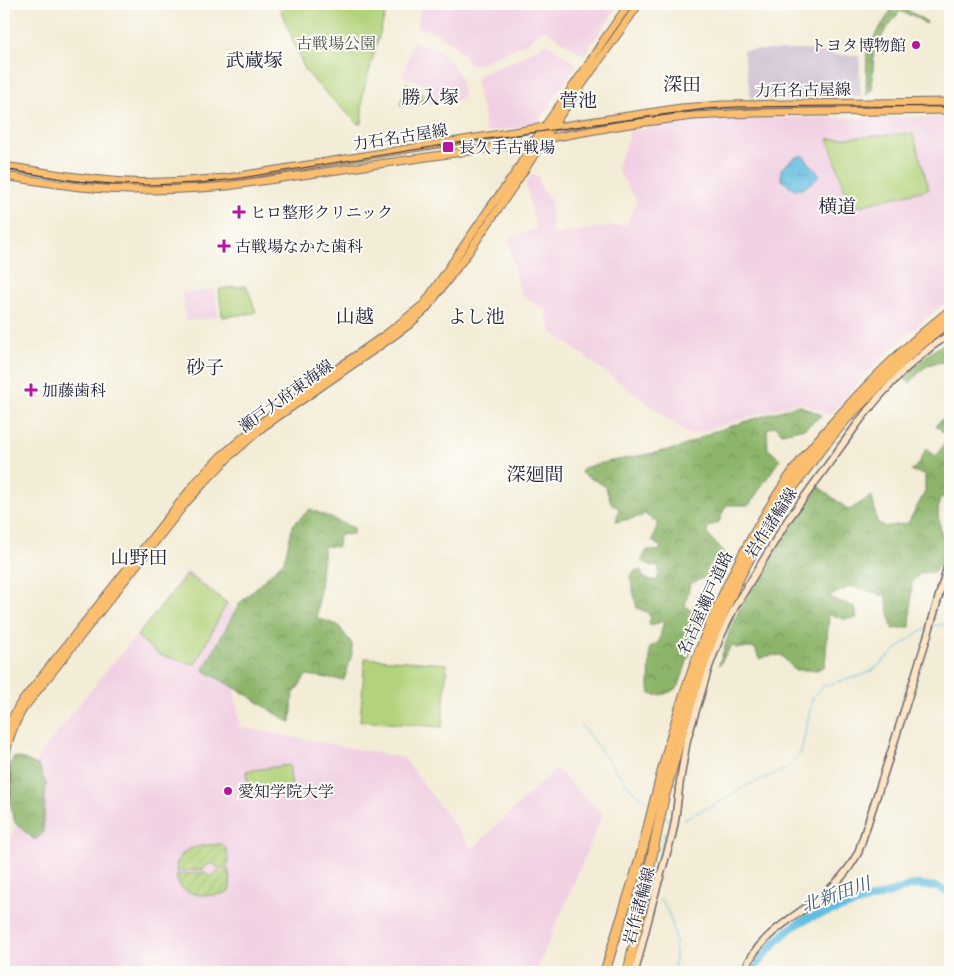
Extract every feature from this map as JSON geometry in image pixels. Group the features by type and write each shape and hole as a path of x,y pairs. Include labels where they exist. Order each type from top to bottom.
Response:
{"highway":[{"name":"名古屋瀬戸道路","path":"605,972 634,880 646,833 704,639 730,580 755,532 787,480 814,445 868,385 950,310"},
{"name":"名古屋瀬戸道路","path":"628,972 681,718 723,612 749,559 778,508 815,457 847,418 906,358 950,322"}],"main road":[{"name":"瀬戸大府東海線","path":"4,834 7,749 13,727 27,704 150,551 185,504 230,455 263,427 388,340 410,324 426,309 468,253 522,174 545,139 548,127 629,4"},
{"name":"瀬戸大府東海線","path":"4,738 19,706 197,481 220,457 260,423 389,332 424,304 514,175 535,140 548,127 639,4"},
{"name":"力石名古屋線","path":"4,166 80,178 127,182 198,180 236,176 681,108 723,105 950,102"},
{"name":"力石名古屋線","path":"4,176 90,188 148,191 185,190 227,186 693,116 753,113 950,110"},
{"name":"岩作諸輪線","path":"635,972 672,836 687,740 709,667 723,631 735,607 787,522 861,419 903,372 931,347 950,334"},
{"path":"744,972 761,943 835,884 858,853 929,631 950,557"}],"shaded area":[{"path":"422,4 614,4 618,6 585,53 582,54 544,29 527,43 476,65 469,64 463,54 453,44 441,36 417,27"},
{"path":"413,41 437,50 452,64 460,77 464,95 460,100 429,104 422,84 403,76"},
{"path":"546,43 576,63 576,66 536,125 486,132 476,81 479,75 528,55"},
{"path":"743,50 811,50 836,55 859,56 861,97 751,98"},
{"path":"950,117 950,298 891,349 829,414 799,402 690,435 552,332 545,310 520,294 508,238 536,229 526,183 533,174 538,176 540,185 551,203 551,231 553,233 626,224 636,204 636,200 617,166 630,131 698,120"},
{"path":"215,291 218,315 216,317 186,321 182,293"},
{"name":"愛知学院大学","path":"188,570 233,607 234,688 240,727 404,758 472,849 556,769 603,814 536,972 4,972 4,858 39,756"}],"green space":[{"name":"古戦場公園","path":"284,4 388,4 363,93 362,123 358,124 305,70 281,11"},
{"path":"895,4 927,22 926,24 911,14 910,16 900,11 874,50 872,90 866,95 867,48"},
{"path":"406,83 418,89 423,94 425,101 418,101 419,105 400,106"},
{"path":"913,133 929,189 851,208 828,139"},
{"path":"245,286 256,312 223,317 219,290"},
{"path":"950,339 950,362 927,366 910,383 903,378 926,356"},
{"path":"799,405 822,415 805,428 782,433 775,426 767,429 768,449 780,459 749,505 726,505 719,522 708,527 707,534 724,552 716,572 690,584 685,606 694,613 697,630 679,686 665,694 650,694 650,647 659,642 664,620 652,626 648,623 651,618 647,612 637,608 630,577 634,571 641,570 643,577 649,580 658,580 659,565 653,566 641,561 647,550 659,551 661,547 652,541 658,523 644,514 616,522 619,508 612,505 605,486 581,473 583,468 679,448 712,432"},
{"path":"950,411 950,490 939,501 938,515 946,558 934,572 921,573 912,582 910,627 892,629 886,596 851,586 828,597 855,607 857,618 844,619 829,614 825,666 817,670 795,670 781,655 767,656 759,659 755,648 736,648 732,645 719,665 731,627 750,589 818,486 849,510 872,496 877,522 885,527 908,523 925,492 925,474 911,471 919,463 926,449 936,456 948,438 936,425"},
{"path":"310,509 354,528 353,534 339,535 338,547 324,546 317,618 338,625 352,644 352,654 344,680 306,675 293,695 291,723 203,670 239,604 284,561 293,525"},
{"path":"187,574 227,603 195,664 159,655 137,636"},
{"path":"365,658 447,664 442,727 360,721"},
{"path":"13,757 24,759 39,766 46,784 43,833 35,840 15,823 10,801 9,774"},
{"path":"289,765 292,788 249,794 246,771"},
{"path":"221,844 227,851 228,867 217,868 215,864 211,864 207,865 204,869 176,872 177,863 185,852 198,847"},
{"path":"229,870 230,889 228,892 217,895 190,893 182,888 176,875 205,872 211,876 216,875 217,871"}],"water":[{"path":"803,155 820,176 805,187 797,189 781,180 781,169 794,158"}],"waterway":[{"path":"934,626 950,623"},
{"path":"683,819 714,805 750,784 786,769 801,752 813,696 823,686 863,675 873,670 899,647 928,628"},
{"path":"581,725 630,788 649,802"},
{"path":"665,815 669,822"},
{"path":"654,886 655,869 665,832"},
{"name":"北新田川","path":"750,972 783,935 809,918 909,886 937,887 950,893"},
{"path":"660,899 668,912 674,930 674,972"}],"tram line":[{"path":"4,169 74,181 114,184 198,183 235,179 450,144 706,109 844,106 950,107"}],"place":[{"name":"トヨタ博物館","path":"916,45"},
{"name":"長久手古戦場","path":"448,147"},
{"name":"ヒロ整形クリニック","path":"239,212"},
{"name":"古戦場なかた歯科","path":"224,246"},
{"name":"加藤歯科","path":"31,390"},
{"name":"愛知学院大学","path":"228,791"}],"district":[{"name":"武蔵塚","path":"254,61"},
{"name":"深田","path":"682,85"},
{"name":"勝入塚","path":"430,98"},
{"name":"菅池","path":"578,101"},
{"name":"横道","path":"837,207"},
{"name":"山越","path":"355,317"},
{"name":"よし池","path":"476,317"},
{"name":"砂子","path":"205,368"},
{"name":"深廻間","path":"535,475"},
{"name":"山野田","path":"139,558"}]}
